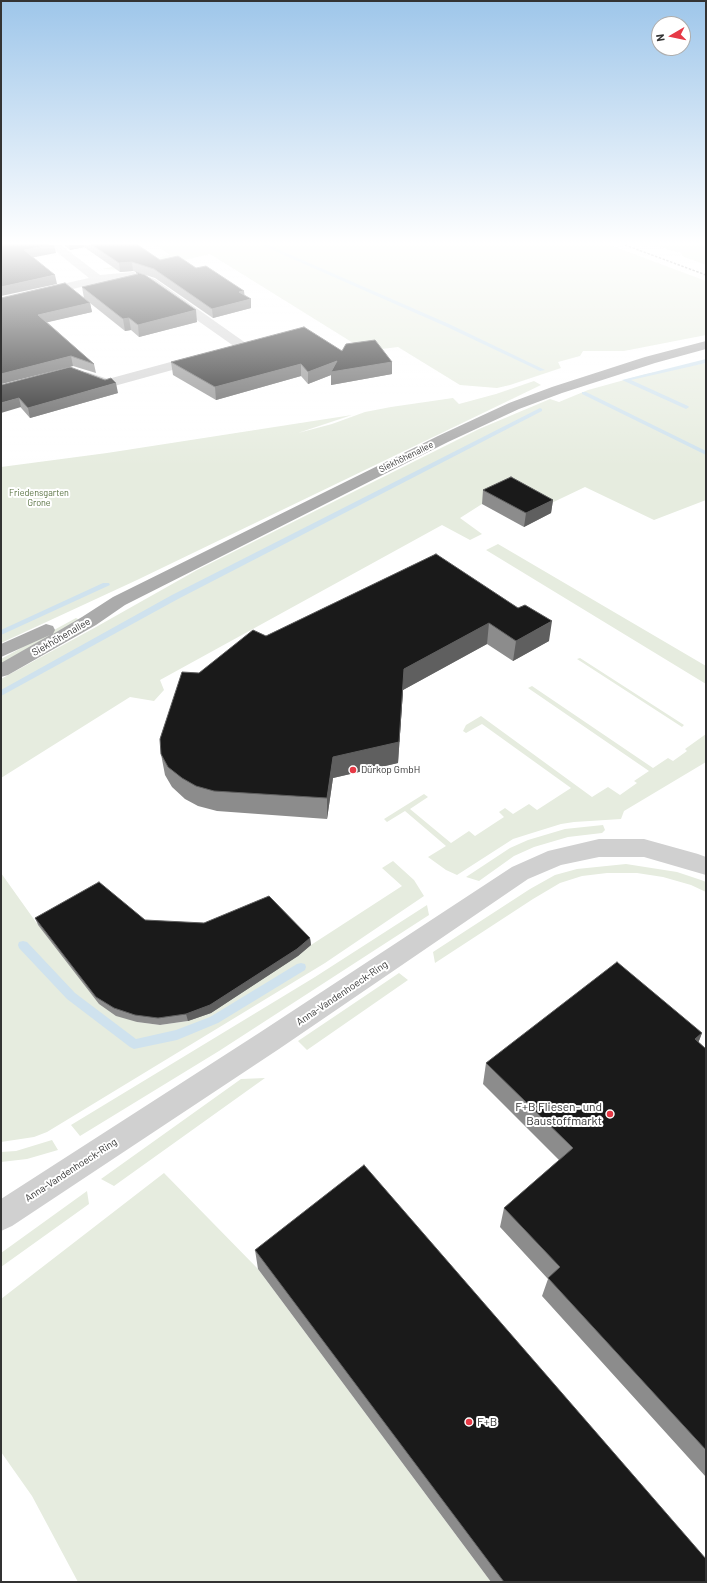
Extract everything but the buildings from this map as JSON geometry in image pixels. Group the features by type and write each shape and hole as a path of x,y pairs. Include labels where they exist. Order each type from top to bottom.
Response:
{"main road":[{"name":"Siekhöhenallee","path":"1,671 89,621 120,601 390,465 514,406 593,377 706,345"},
{"name":"Siekhöhenallee","path":"1,652 81,614 120,601"}],"street":[{"path":"204,319 243,346 224,352"},
{"path":"73,371 107,384 211,355"},
{"name":"Anna-Vandenhoeck-Ring","path":"1,1216 269,1042 520,873 556,857 599,848 644,848 690,860 706,866"}],"green space":[{"path":"314,319 706,319 706,335 624,351 583,351 580,356 558,362 561,368 497,388 460,385 398,347 366,351"},
{"path":"706,363 706,500 654,520 585,487 541,508 482,504 460,518 482,534 470,540 442,525 160,680 164,690 154,701 130,697 1,778 1,679 197,570 479,429 550,399 559,402 588,390 646,374"},
{"name":"Friedensgarten Grone","path":"534,381 541,385 137,580 1,643 1,467 107,453 352,415 298,433 332,424 365,412 391,407 453,398 459,404 496,394"},
{"path":"498,544 706,666 706,684 486,550"},
{"path":"76,618 83,622 1,666 1,659"},
{"path":"580,658 684,725 682,727 577,659"},
{"path":"532,686 653,768 668,758 673,761 687,751 685,749 706,734 706,762 624,811 621,819 561,824 513,839 457,875 446,870 428,857 446,846 405,811 387,822 384,819 424,794 428,797 410,809 451,843 469,831 475,836 504,817 499,812 505,808 513,814 529,804 537,810 571,788 482,724 466,733 463,731 466,725 481,716 592,797 608,787 620,795 637,783 634,781 649,771 528,688"},
{"path":"603,825 605,830 602,833 568,837 534,847 514,856 479,881 466,877 510,848 528,840 565,829"},
{"path":"393,861 414,880 424,896 325,963 47,1132 34,1137 1,1142 1,873 38,925 137,1022 160,1025 188,1021 298,956 311,945 402,886 382,868"},
{"path":"626,864 677,872 701,880 706,882 706,892 691,885 663,877 637,873 607,873 582,876 560,883 435,963 433,952 530,889 555,875 577,869"},
{"path":"427,905 429,915 219,1051 80,1136 71,1125 315,977"},
{"path":"399,973 408,980 307,1050 298,1041"},
{"path":"265,1078 114,1186 101,1179 241,1079"},
{"path":"52,1140 58,1150 27,1159 1,1162 1,1152 16,1151"},
{"path":"164,1173 258,1269 491,1582 78,1582 32,1496 1,1452 1,1299"},
{"path":"87,1191 89,1204 1,1267 1,1253"}],"waterway":[{"path":"433,319 542,370"},
{"path":"686,407 625,380 706,361"},
{"path":"584,393 706,453"},
{"path":"1,693 175,597 540,410"},
{"path":"1,633 106,585"},
{"path":"23,945 71,996 134,1044 177,1035 214,1020 301,967"}],"place":[{"name":"Dürkop GmbH","path":"353,770"},
{"name":"F+B Fliesen- und Baustoffmarkt","path":"610,1114"},
{"name":"F+B","path":"469,1422"}]}
